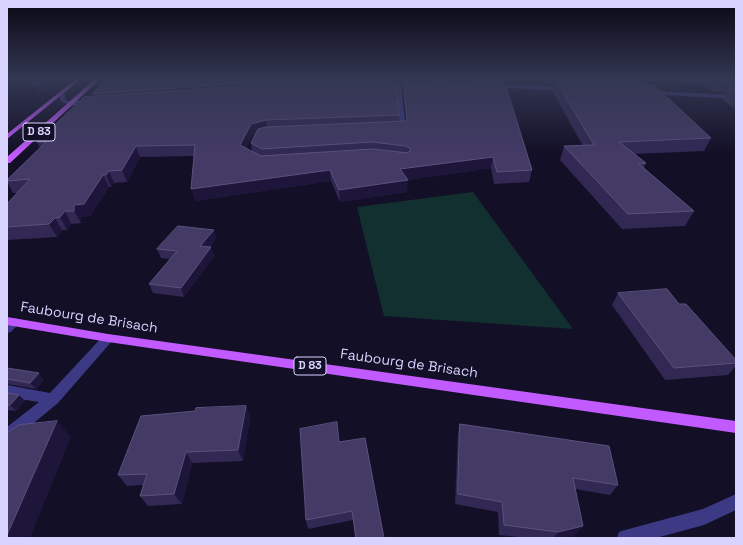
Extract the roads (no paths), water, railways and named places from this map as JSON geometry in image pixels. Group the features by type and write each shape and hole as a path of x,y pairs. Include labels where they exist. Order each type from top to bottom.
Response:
{"main road":[{"name":"D 83","path":"7,137 47,104"},
{"name":"D 83","path":"7,161 71,104"},
{"name":"Faubourg de Brisach","path":"9,324 736,427"}],"street":[{"path":"395,130 403,129 400,104"},
{"path":"7,436 53,400 108,338"},
{"path":"7,391 53,400"},
{"path":"625,538 704,517 736,502"}]}
